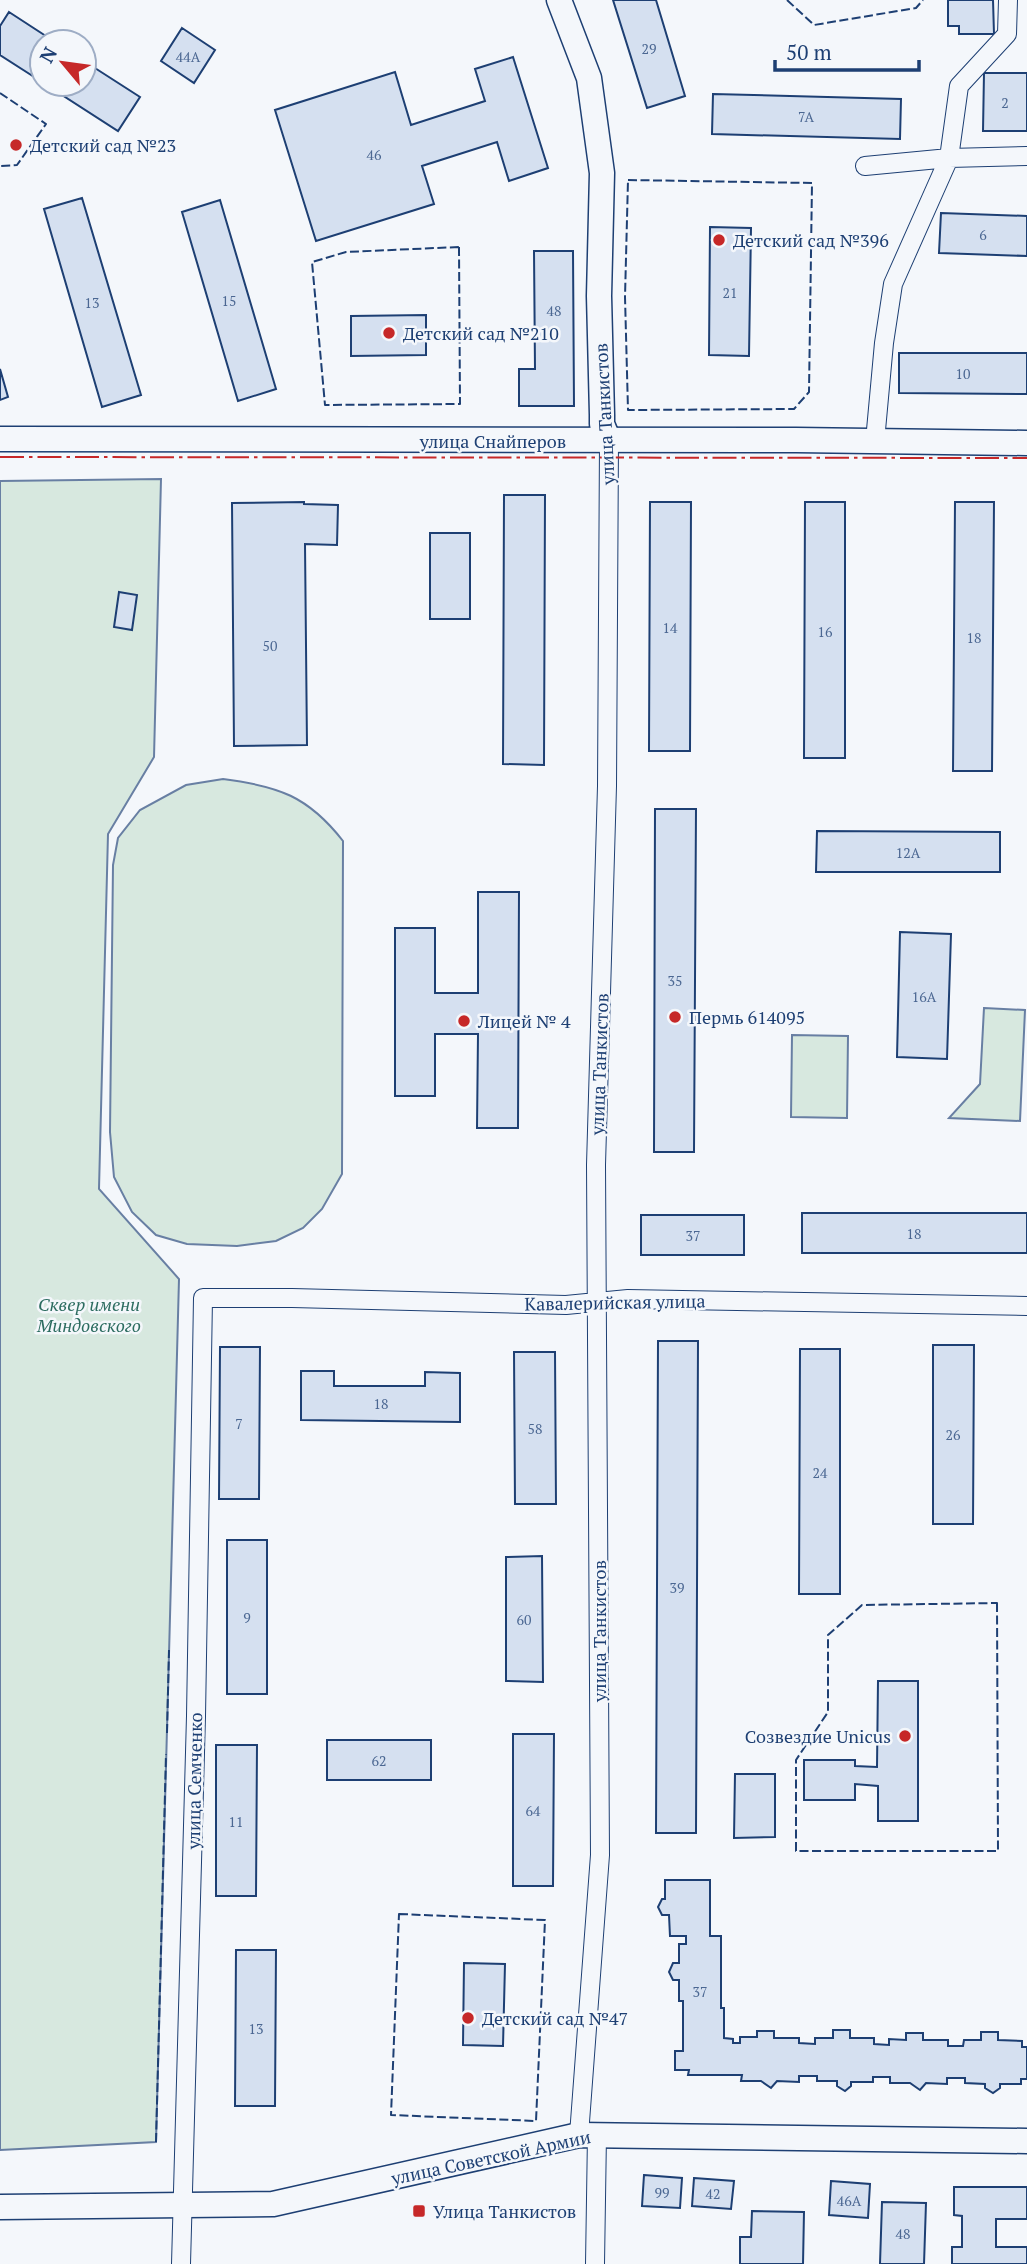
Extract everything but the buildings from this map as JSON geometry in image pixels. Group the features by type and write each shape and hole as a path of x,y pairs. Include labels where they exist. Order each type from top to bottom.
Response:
{"street":[{"name":"улица Танкистов","path":"559,0 589,78 602,173 599,296 602,424 609,441 607,786 596,1165 600,1855 588,2135 595,2264"},
{"path":"875,441 884,342 893,284 949,158 959,86 1007,34 1008,0"},
{"path":"865,166 949,158 1027,156"},
{"name":"улица Снайперов","path":"0,439 1027,443"},
{"name":"Кавалерийская улица","path":"203,1298 566,1304 628,1298 1027,1306"},
{"name":"улица Семченко","path":"181,2264 196,1703 203,1298"},
{"name":"улица Советской Армии","path":"0,2207 273,2204 588,2135 1027,2141"}],"green space":[{"name":"Сквер имени Миндовского","path":"161,479 154,757 108,834 99,1189 179,1279 156,2142 0,2150 0,481"},
{"path":"223,779 260,785 304,803 343,841 342,1174 322,1209 303,1228 276,1241 237,1246 187,1244 156,1235 132,1212 114,1177 110,1132 113,865 118,838 140,810 186,785"},
{"path":"984,1008 1025,1010 1020,1121 949,1118 980,1084"},
{"path":"792,1035 848,1036 847,1118 791,1117"}],"fence":[{"path":"787,0 814,25 916,8 923,0"},
{"path":"0,93 46,124 17,165 0,166"},
{"path":"628,180 812,183 809,392 794,409 628,410 625,297 628,180"},
{"path":"459,247 460,404 325,405 312,262 346,252 459,247"},
{"path":"997,1603 998,1851 796,1851 796,1760 828,1712 828,1635 862,1605 997,1603"},
{"path":"167,1733 169,1650"},
{"path":"156,2142 166,1754"},
{"path":"399,1914 545,1920 536,2121 391,2115 399,1914"}],"power":[{"path":"0,457 1027,458"}],"place":[{"name":"Детский сад №23","path":"16,145"},
{"name":"Детский сад №396","path":"719,240"},
{"name":"Детский сад №210","path":"389,333"},
{"name":"Пермь 614095","path":"675,1017"},
{"name":"Лицей № 4","path":"464,1021"},
{"name":"Созвездие Unicus","path":"905,1736"},
{"name":"Детский сад №47","path":"468,2018"},
{"name":"Улица Танкистов","path":"419,2211"}]}
